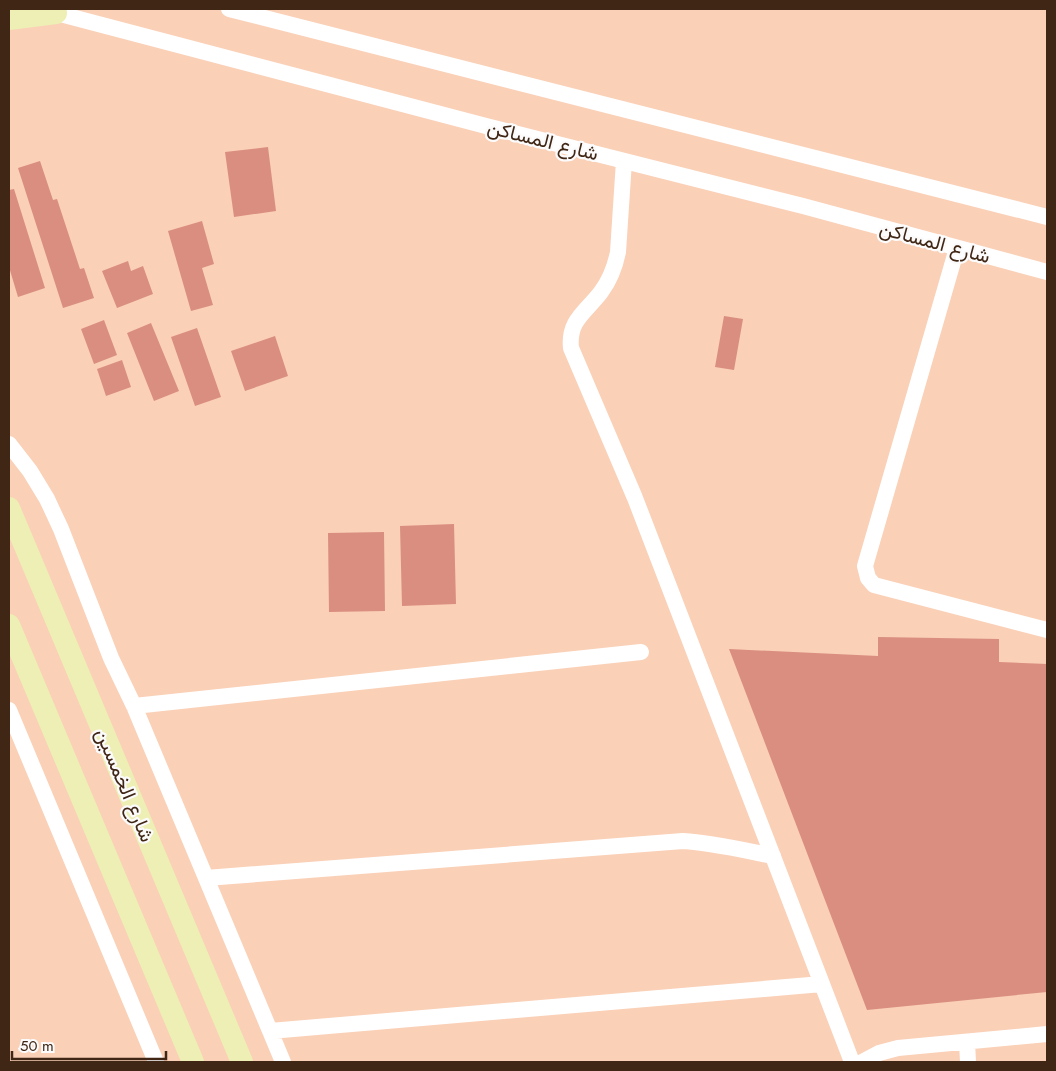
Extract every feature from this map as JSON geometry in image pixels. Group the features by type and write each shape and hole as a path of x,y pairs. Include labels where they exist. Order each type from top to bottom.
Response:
{"main road":[{"path":"9,19 50,10"},
{"name":"شارع الخمسين","path":"9,508 242,1062"},
{"path":"9,625 193,1062"}],"street":[{"path":"229,9 1047,217"},
{"name":"شارع المساكن","path":"50,10 225,58 793,204 1047,272"},
{"path":"624,161 618,252 615,266 602,291 576,322 570,339 571,348 634,498 852,1062"},
{"path":"957,248 865,566 868,578 874,584 1047,630"},
{"path":"9,444 30,472 61,529 111,658 134,706 283,1062"},
{"path":"134,706 641,652"},
{"path":"9,710 156,1062"},
{"path":"206,878 683,841 704,842 772,856"},
{"path":"270,1031 822,984"},
{"path":"862,1062 879,1053 898,1048 1047,1034"},
{"path":"967,1042 968,1062"}],"building":[{"path":"268,147 276,211 234,217 225,152"},
{"path":"40,161 53,200 57,199 80,269 84,268 94,298 63,308 18,168"},
{"path":"14,189 45,288 18,297 9,267 9,190"},
{"path":"202,221 214,264 202,268 213,305 191,311 168,231"},
{"path":"128,261 131,271 143,266 153,294 117,308 102,271"},
{"path":"724,316 743,319 734,370 715,367"},
{"path":"104,320 117,355 94,364 81,329"},
{"path":"151,323 179,391 154,401 127,333"},
{"path":"197,328 221,397 195,406 171,337"},
{"path":"275,336 288,376 245,391 231,351"},
{"path":"122,360 131,387 106,396 97,369"},
{"path":"454,524 456,604 402,606 400,526"},
{"path":"384,532 385,611 329,612 328,533"},
{"path":"878,637 999,639 999,662 1047,664 1047,992 867,1010 729,649 878,656"}]}
